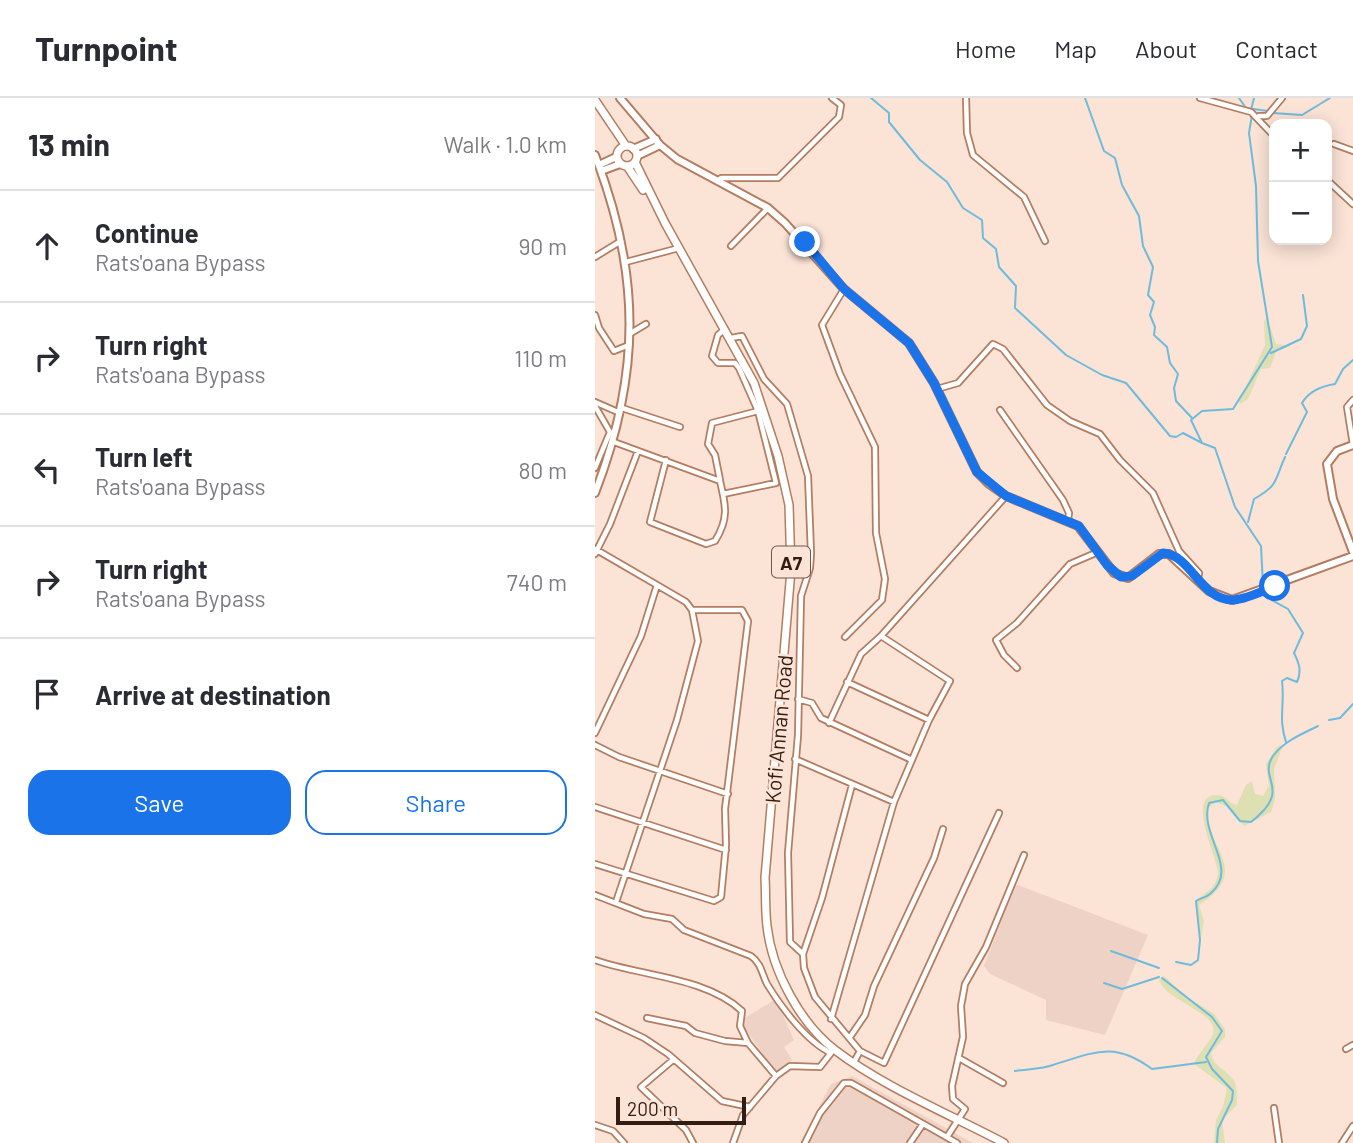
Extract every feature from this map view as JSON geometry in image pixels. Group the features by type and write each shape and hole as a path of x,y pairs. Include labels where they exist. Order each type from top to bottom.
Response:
{"main road":[{"name":"Kofi Annan Road","path":"595,100 731,338 754,383 778,456 790,530 791,570 765,878 767,928 787,990 832,1051 1004,1143"},
{"name":"Kofi Annan Road","path":"595,107 627,156"}],"street":[{"path":"620,98 658,142 717,182 768,208 801,237 844,289 909,343 937,389 977,472 1006,496 1079,526 1114,573 1124,578 1138,572 1159,554 1169,554 1217,597 1232,600 1275,586 1353,554 1333,499 1327,464 1337,451 1353,445 1347,407 1353,400"},
{"path":"717,182 721,178 778,178 839,117 840,100 832,98"},
{"path":"966,98 967,133 973,155 1024,197 1045,241"},
{"path":"1201,98 1258,116 1267,116 1282,98"},
{"path":"1258,116 1269,129"},
{"path":"600,168 658,142"},
{"path":"1334,145 1353,151"},
{"path":"595,155 622,240 631,333 621,411 614,442 595,493"},
{"path":"595,181 604,180"},
{"path":"1329,182 1353,204"},
{"path":"731,246 768,208"},
{"path":"595,257 622,240"},
{"path":"626,262 679,248"},
{"path":"844,289 822,325 840,374 875,447 876,533 886,589 879,604 845,637"},
{"path":"595,315 599,328 614,351 631,345"},
{"path":"631,333 646,324"},
{"path":"723,494 776,483 758,411 739,368 735,363 718,363 712,356 718,335 725,328"},
{"path":"731,338 742,336 764,379 787,404 808,476 811,553 810,568 801,596 798,699 788,853 790,942 803,954"},
{"path":"937,389 958,383 993,344 1003,349 1047,405 1070,421 1100,434 1120,460 1153,493 1179,551 1199,573 1198,581"},
{"path":"595,404 680,427"},
{"path":"595,404 610,432 595,468"},
{"path":"1000,410 1063,500 1069,513 1068,520"},
{"path":"666,460 650,522 711,544 724,527 727,512 715,455 708,444 712,423 758,411"},
{"path":"614,442 720,481"},
{"path":"616,902 677,720 698,642 692,610 687,602 596,551 610,524 638,451"},
{"path":"829,723 861,654 881,636 1006,496"},
{"path":"1017,668 996,640 1017,623 1070,564 1098,552"},
{"path":"595,733 641,636 657,585"},
{"path":"595,864 714,901 720,897 726,850 728,794 748,621 742,610 692,610"},
{"path":"831,1020 894,802 929,720 950,681 881,636"},
{"path":"847,682 929,720"},
{"path":"798,699 812,703 821,719 912,760"},
{"path":"595,745 728,794"},
{"path":"795,758 894,802"},
{"path":"852,785 822,898 803,954 808,982 831,1020 850,1037 860,1051 884,1063 999,813"},
{"path":"595,807 726,850"},
{"path":"850,1037 865,1015 874,986 915,901 943,829"},
{"path":"947,1138 965,1109 953,1099 952,1086 959,1059 965,984 986,947 1024,855"},
{"path":"595,895 644,914 672,919 684,930 757,960 769,987 791,1017 832,1051 820,1067 790,1066 776,1076 743,1115 733,1143"},
{"path":"595,960 660,976 727,999 742,1011 739,1023 748,1043 776,1076"},
{"path":"595,1015 644,1038 674,1059 722,1101 750,1107"},
{"path":"647,1018 686,1026 695,1033 717,1039 748,1043"},
{"path":"1346,1049 1353,1045"},
{"path":"854,1062 860,1051"},
{"path":"674,1059 642,1087 686,1130 693,1143"},
{"path":"959,1059 1003,1083"},
{"path":"957,1073 970,1066"},
{"path":"805,1143 820,1113 844,1083 851,1083 957,1143"},
{"path":"1274,1108 1279,1143"},
{"path":"909,1143 923,1124"},
{"path":"595,1125 613,1131 624,1143"},
{"path":"1342,1143 1353,1126"}],"shaded area":[{"path":"1018,885 1148,935 1105,1035 1046,1020 1046,1000 990,974 984,966 1014,887"},
{"path":"776,999 794,1040 784,1047 792,1060 775,1072 740,1021"},
{"path":"852,1076 973,1143 800,1143 831,1084"}],"green space":[{"path":"1267,318 1276,344 1290,346 1276,352 1270,368 1261,369 1248,399 1240,404 1238,398 1245,389 1265,345 1264,321"},
{"path":"1283,745 1274,769 1275,799 1271,812 1244,826 1226,806 1215,802 1209,808 1212,834 1225,869 1223,880 1215,892 1199,905 1204,921 1200,941 1195,902 1212,887 1218,874 1203,816 1204,805 1208,797 1218,795 1237,805 1246,785 1252,781 1255,794 1263,796 1269,786 1266,764 1277,747"},
{"path":"1164,976 1187,997 1214,1014 1225,1029 1225,1037 1211,1053 1216,1064 1233,1079 1237,1090 1237,1105 1222,1120 1225,1143 1214,1143 1216,1120 1223,1107 1227,1088 1194,1064 1212,1036 1213,1028 1202,1014 1164,988 1159,980"}],"waterway":[{"path":"871,98 889,113 889,122 920,160 947,182 963,208 982,220 983,238 996,249 999,267 1016,286 1015,308 1066,355 1102,375 1126,383 1170,436 1176,437 1183,433 1202,443"},
{"path":"1085,98 1104,151 1115,158 1122,185 1139,216 1143,246 1153,267 1148,295 1154,302 1150,315 1155,327 1154,335 1167,347 1170,363 1178,374 1174,388 1176,401 1192,418"},
{"path":"1239,98 1246,108 1268,111"},
{"path":"1251,110 1254,98"},
{"path":"1273,113 1302,115 1330,98"},
{"path":"1252,115 1249,133 1256,186 1258,261 1272,347 1233,409 1202,411 1191,420 1202,443 1215,448 1235,507 1261,546 1263,585"},
{"path":"1271,353 1301,339 1307,326 1303,295"},
{"path":"1286,454 1307,412 1302,403 1316,390 1335,384 1343,369 1353,360"},
{"path":"1248,522 1254,499 1272,486 1285,457"},
{"path":"1265,590 1270,599 1288,609 1303,633 1294,653 1299,667 1297,682 1287,678 1282,681 1282,726 1286,742"},
{"path":"1329,720 1340,718 1353,704"},
{"path":"1176,962 1191,965 1198,960 1200,940 1196,901 1208,896 1219,883 1220,862 1209,827 1209,803 1223,800 1240,821 1251,822 1264,810 1273,793 1269,772 1273,756 1288,742 1318,726"},
{"path":"1111,951 1159,968"},
{"path":"1104,983 1122,989 1159,977"},
{"path":"1162,978 1212,1017 1222,1031 1206,1057 1212,1069 1233,1091 1232,1100 1218,1129 1217,1143"},
{"path":"1015,1071 1044,1067 1104,1052 1126,1055 1152,1069 1206,1062"}],"route":[{"path":"805,242 853,298 883,319 909,343 934,383 977,472 989,484 1006,496 1079,526 1107,565 1121,577 1132,576 1151,559 1163,553 1175,557 1217,597 1232,600 1244,598 1275,586"}]}
